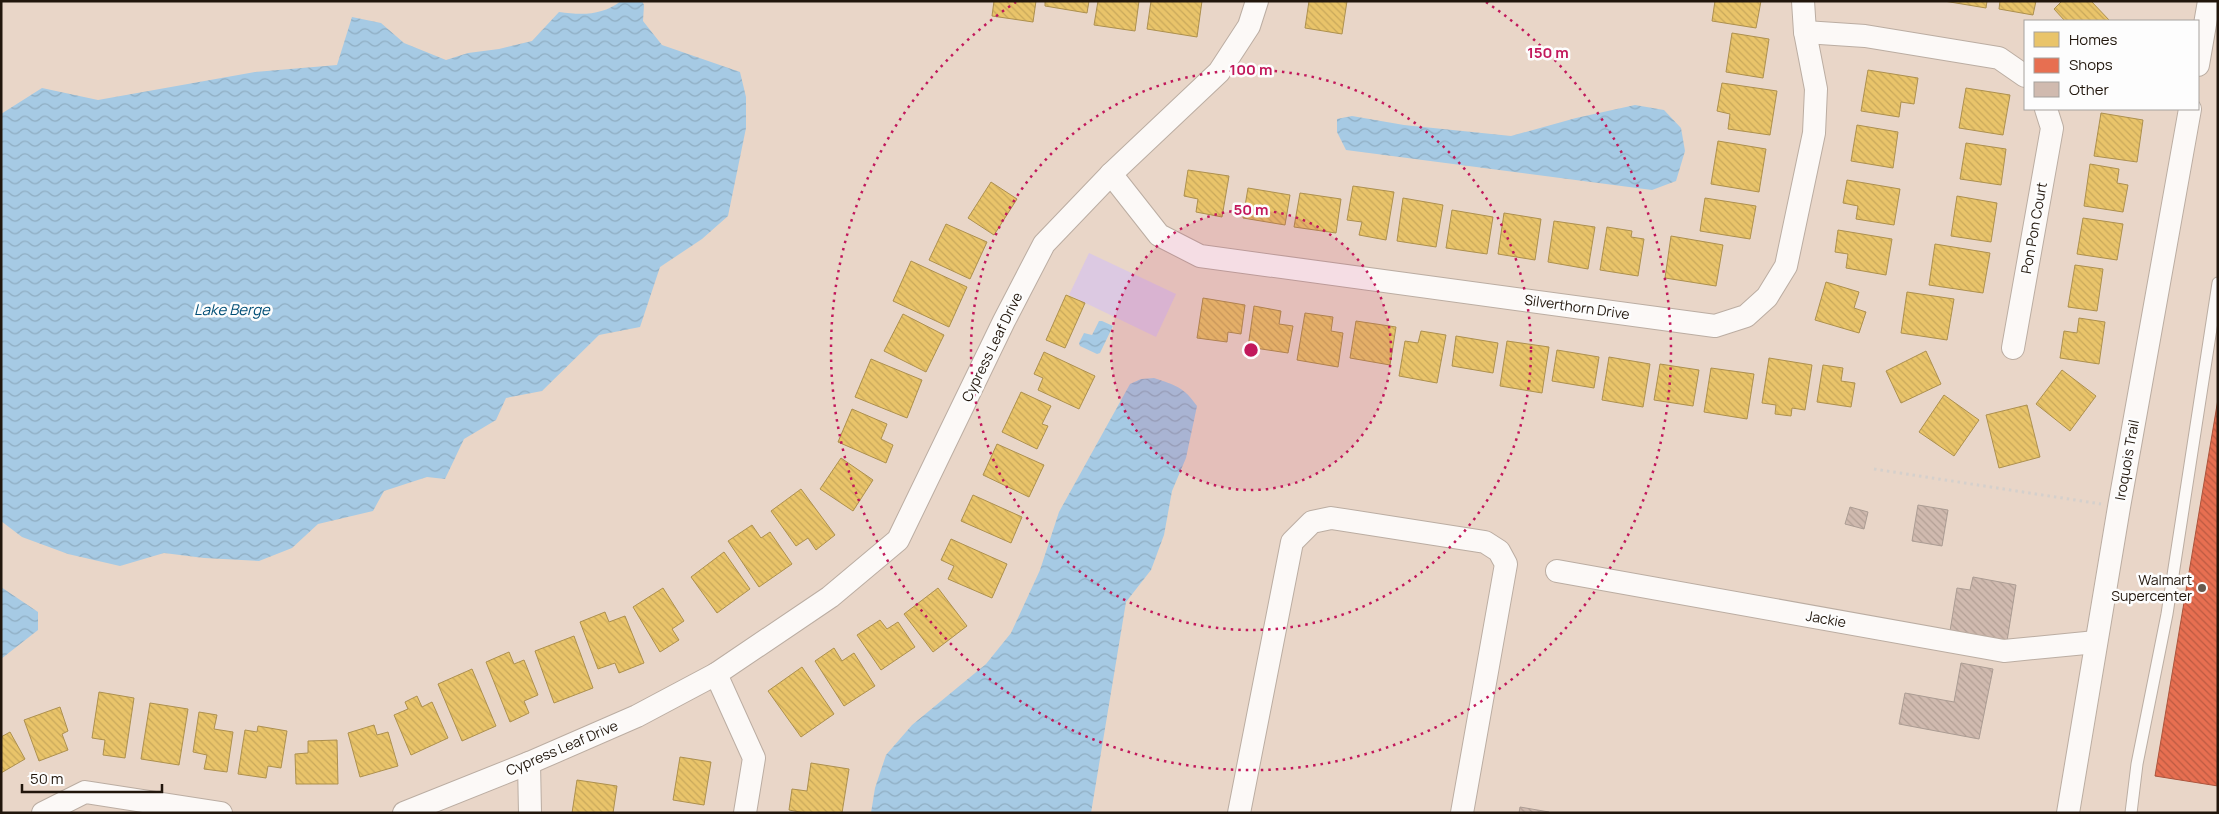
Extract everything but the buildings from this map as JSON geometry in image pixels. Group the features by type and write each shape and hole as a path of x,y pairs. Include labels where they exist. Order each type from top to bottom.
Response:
{"street":[{"name":"Cypress Leaf Drive","path":"404,813 529,763 638,716 716,674 830,597 898,540 1004,321 1044,244 1110,174 1219,72 1249,26 1257,1"},
{"name":"Silverthorn Drive","path":"1110,174 1159,235 1200,256 1715,326 1746,316 1767,297 1786,266 1814,133 1816,90 1805,32 1803,1"},
{"path":"2199,59 2209,1"},
{"path":"1805,32 1865,36 1999,58 2024,75"},
{"name":"Pon Pon Court","path":"2013,348 2052,128 2046,110"},
{"name":"Iroquois Trail","path":"2068,813 2119,507 2190,110"},
{"path":"1240,813 1292,542 1312,522 1331,518 1485,542 1499,551 1506,564 1462,813"},
{"name":"Jackie","path":"1557,571 2004,651 2096,642"},
{"path":"716,674 754,758 745,813"},
{"path":"529,763 530,813"},
{"path":"43,813 85,792 221,813"}],"lane":[{"path":"2131,813 2137,764 2167,614 2218,284"}],"path":[{"path":"1874,469 2119,507"}],"shaded area":[{"path":"1089,253 1176,294 1156,337 1069,295"}],"water":[{"name":"Lake Berge","path":"621,1 642,1 644,5 643,21 662,45 740,72 746,97 746,128 728,216 702,239 660,267 640,327 599,335 542,391 506,398 496,420 464,439 445,479 427,477 384,491 373,511 318,524 292,548 259,561 204,558 164,553 120,566 68,554 22,537 1,521 1,114 42,88 98,100 255,72 337,65 352,17 381,23 404,43 446,60 468,53 499,49 532,41 559,12 576,14 599,12"},
{"path":"1635,105 1664,110 1681,128 1685,151 1676,181 1652,190 1346,150 1337,132 1337,119 1352,116 1404,125 1511,136 1576,118"},
{"path":"1099,321 1113,326 1100,353 1097,354 1080,346 1079,343 1084,333 1092,335"},
{"path":"1154,378 1183,391 1197,406 1186,458 1172,491 1164,535 1151,570 1126,602 1091,813 871,813 875,788 886,755 912,725 986,664 1011,633 1040,570 1059,512 1130,384 1141,379"},
{"path":"1,587 38,612 38,630 1,659"}],"place":[{"name":"Walmart Supercenter","path":"2202,588"}]}
